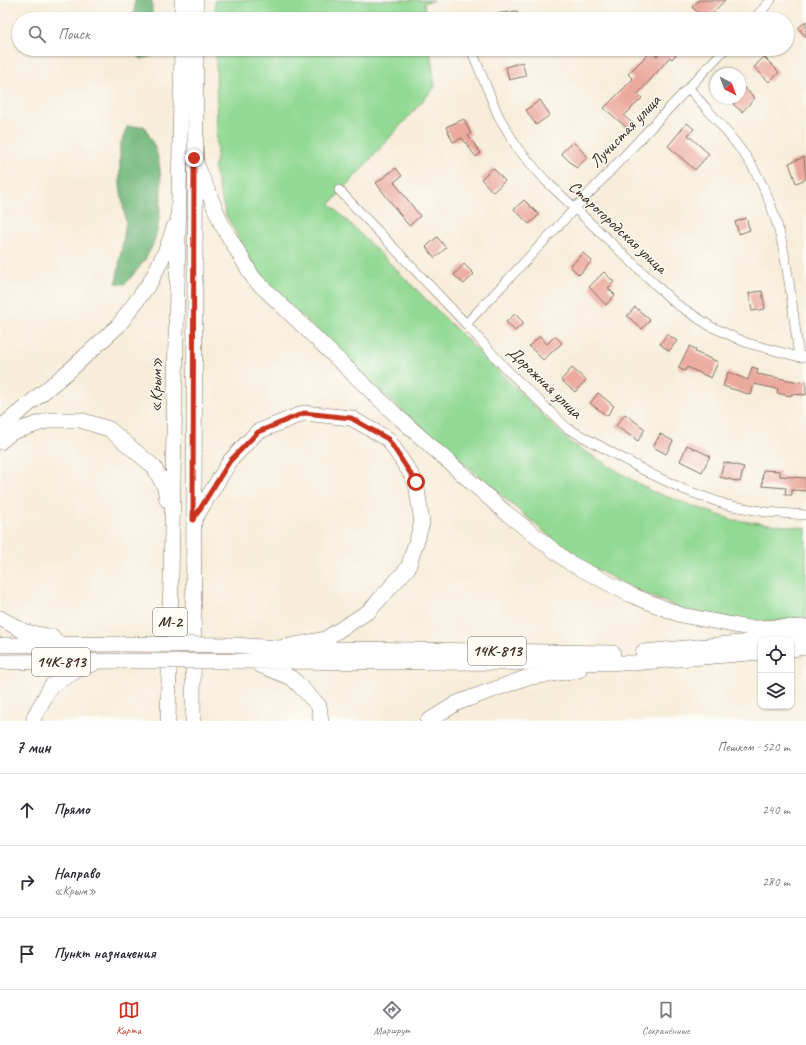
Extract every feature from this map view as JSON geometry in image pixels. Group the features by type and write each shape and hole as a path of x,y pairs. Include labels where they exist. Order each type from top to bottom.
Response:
{"main road":[{"path":"182,0 182,12"},
{"path":"196,0 196,12"},
{"name":"«Крым»","path":"167,718 182,56"},
{"name":"М-2","path":"194,721 194,158 196,56"},
{"path":"194,158 222,225 254,279 396,415 506,512 570,563 631,595 681,615 749,628 806,627"},
{"path":"0,428 70,370 120,325 151,281 167,248 179,213"},
{"path":"193,520 230,461 258,432 304,413 351,418 388,439 416,482 422,523 408,568 369,611 326,639 279,648"},
{"path":"0,442 12,432 50,420 80,420 109,429 154,467 165,488 171,524"},
{"path":"0,618 25,632 90,644"},
{"path":"794,637 806,636"},
{"name":"14К-813","path":"0,645 233,645 279,648 635,653 758,641"},
{"path":"794,649 806,647"},
{"name":"14К-813","path":"0,662 232,661 632,663 758,652"},
{"path":"34,721 34,717 51,686 82,668 100,662"},
{"path":"252,662 292,678 319,706 322,721"},
{"path":"428,721 457,703 525,678 632,663"}],"street":[{"path":"760,12 771,0"},
{"name":"Старогородская улица","path":"474,56 498,115 518,148 546,181 675,303 710,326 747,343 803,357"},
{"name":"Лучистая улица","path":"466,324 719,56"},
{"path":"689,88 737,145 752,166 767,194 779,231 803,357"},
{"name":"Дорожная улица","path":"339,190 466,324 506,369 567,428 650,474 684,490 727,505 766,512 806,515"}],"green space":[{"path":"135,0 152,0 152,12 134,12"},
{"path":"215,0 434,0 424,3 425,12 215,12"},
{"path":"138,56 151,56 141,59"},
{"path":"216,56 431,56 435,87 330,204 571,443 651,491 733,520 806,528 806,619 748,622 682,609 634,589 574,557 404,413 260,277 226,215 214,169 217,154"},
{"path":"144,126 155,148 159,161 161,198 158,223 153,244 148,255 125,284 116,283 126,223 120,185 120,146 127,127"}],"building":[{"path":"699,0 725,0 714,12 697,12 692,7"},
{"path":"806,21 806,37 798,28"},
{"path":"646,56 675,56 672,59 670,57 638,94 642,98 624,116 632,123 627,128 604,108 633,79 628,74"},
{"path":"764,57 779,72 769,82 754,67"},
{"path":"522,62 526,76 509,80 506,67"},
{"path":"746,90 755,98 742,112 733,104 746,104"},
{"path":"540,100 550,115 536,125 526,110"},
{"path":"464,119 471,134 468,136 481,153 476,157 462,138 453,142 446,127"},
{"path":"687,123 694,129 688,135 709,154 695,170 668,146"},
{"path":"573,142 588,157 576,168 561,153"},
{"path":"804,157 806,179 796,183 789,163"},
{"path":"396,168 402,176 394,182 420,216 409,226 376,183"},
{"path":"493,168 505,181 493,192 481,179"},
{"path":"524,200 539,215 529,224 514,209"},
{"path":"746,218 750,230 739,234 735,222"},
{"path":"437,237 446,248 435,258 426,247"},
{"path":"583,253 592,261 579,275 570,266"},
{"path":"464,264 474,274 464,284 454,275"},
{"path":"604,272 614,282 608,288 615,295 606,305 589,287"},
{"path":"762,291 765,309 752,311 749,293"},
{"path":"635,307 650,320 642,329 627,316"},
{"path":"515,314 524,323 515,331 506,322"},
{"path":"667,334 677,341 669,351 660,344"},
{"path":"540,336 547,344 555,336 562,343 543,360 529,346"},
{"path":"690,346 696,350 695,352 718,362 711,378 687,367 685,371 678,368"},
{"path":"752,367 758,369 757,374 799,382 806,381 806,395 791,394 791,396 777,393 778,389 754,384 751,395 723,386 728,372 748,380"},
{"path":"572,368 586,380 575,392 561,380"},
{"path":"598,393 614,406 607,416 590,403"},
{"path":"625,414 645,429 638,441 616,426"},
{"path":"660,434 673,441 666,454 653,447"},
{"path":"687,445 710,456 702,472 680,461"},
{"path":"724,462 744,467 740,482 720,477"},
{"path":"763,470 780,471 780,476 806,478 806,491 792,490 792,495 785,495 786,488 762,486"}],"route":[{"path":"194,158 193,520 230,461 258,432 304,413 351,418 388,439 416,482"}]}
